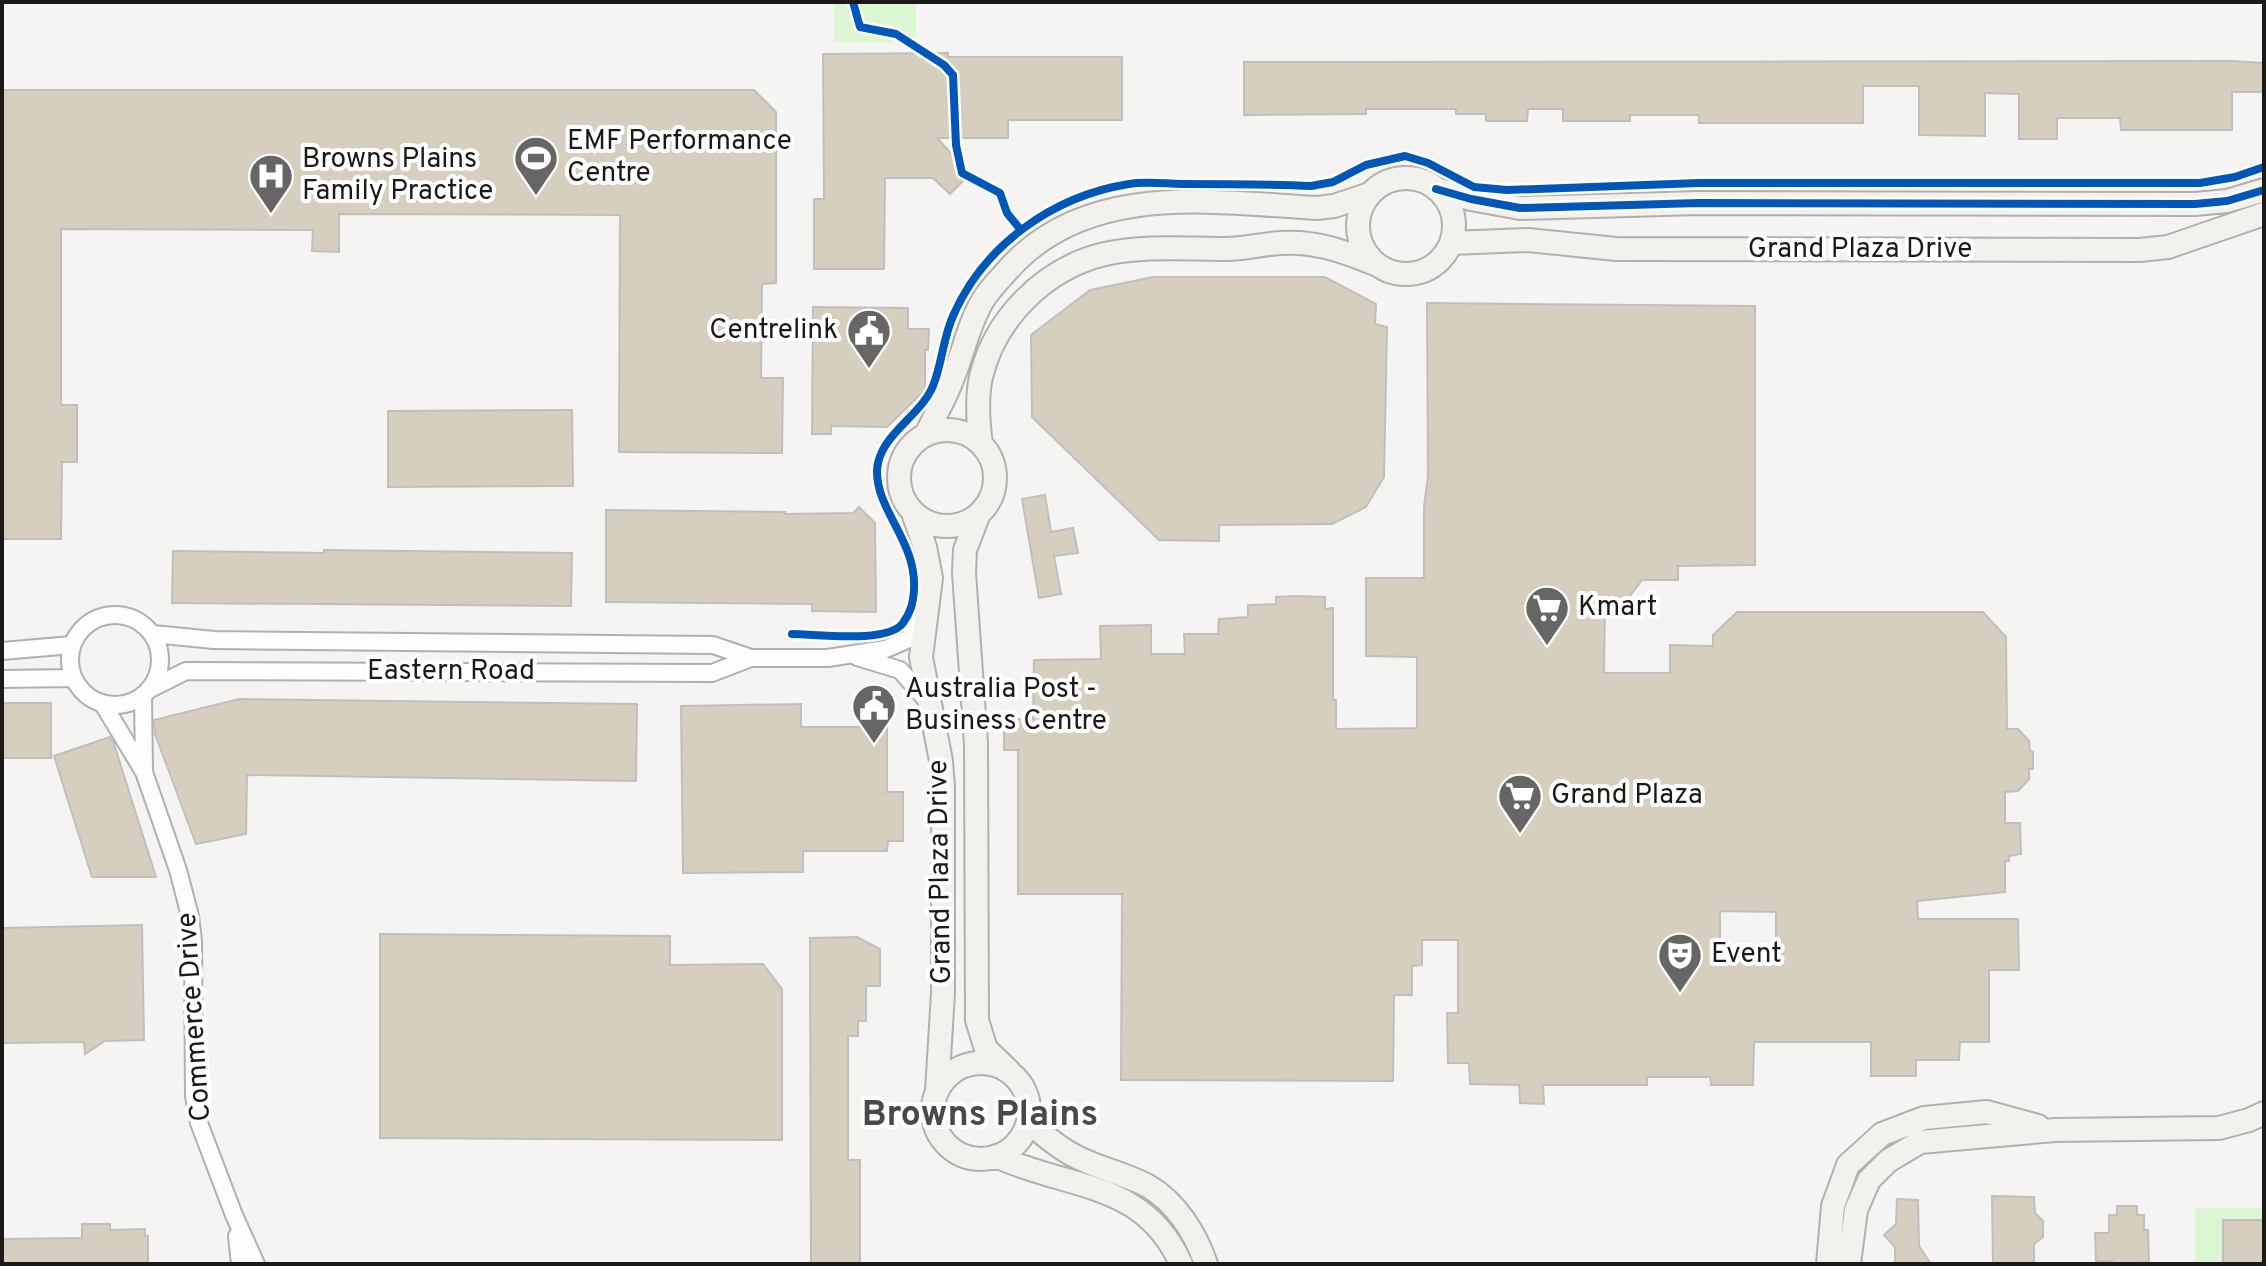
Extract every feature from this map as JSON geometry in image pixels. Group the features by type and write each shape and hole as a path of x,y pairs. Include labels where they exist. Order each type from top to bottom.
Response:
{"street":[{"path":"926,435 952,380 984,297 1018,258 1047,236 1077,220 1126,205 1334,206 1370,194 1391,180 1404,178 1426,182 1446,200 1454,229 1451,243 1438,262 1412,274 1397,274 1331,246 1281,243 1229,249 1138,248 1103,254 1067,268 1034,290 1013,312 995,342 982,375 978,396 981,444"},
{"name":"Grand Plaza Drive","path":"1436,189 1520,208 1699,203 2195,204 2227,201 2264,190"},
{"path":"1370,194 1361,207 1359,238 1375,264"},
{"name":"Grand Plaza Drive","path":"1451,243 1528,240 1616,249 2140,250 2168,247 2264,214"},
{"path":"955,431 969,435 981,444 994,466 996,480 993,494 978,516 965,523 938,526 913,513 899,488 899,474 903,458 912,445 926,435 955,431"},
{"name":"Grand Plaza Drive","path":"913,513 931,578 921,657 943,787 943,993 937,1091"},
{"name":"Grand Plaza Drive","path":"978,516 968,538 964,561 976,744 977,1020 986,1049 1009,1071"},
{"name":"Eastern Road","path":"153,634 214,640 713,645 751,658 828,658 886,649 909,639 928,600"},
{"path":"109,615 133,618 153,634 159,648 161,663 158,677 148,692 118,705 103,704 80,689 73,678 70,667 72,645 87,625 109,615"},
{"path":"2,651 72,645"},
{"name":"Eastern Road","path":"848,655 900,670 929,703"},
{"name":"Eastern Road","path":"148,692 186,671 712,673 751,658"},
{"path":"2,679 73,678"},
{"name":"Commerce Drive","path":"144,772 148,692"},
{"name":"Commerce Drive","path":"103,704 144,772 190,916 193,941 194,1096 199,1123 252,1264"},
{"path":"996,1156 1017,1143 1028,1122 1028,1100 1024,1089 1009,1071 982,1062 968,1064 944,1079 937,1091 933,1118 945,1143 969,1157 996,1156 1019,1167 1121,1198 1157,1223 1172,1243 1181,1264"},
{"path":"1828,1264 1833,1206 1848,1165 1882,1134 1924,1118 1987,1112 2055,1130"},
{"path":"1862,1264 1862,1258 1851,1253 1856,1210 1869,1180 1888,1161 1920,1142 2055,1130 2219,1128 2264,1113"},
{"path":"1028,1122 1073,1155 1148,1186 1185,1222 1199,1243 1206,1264"}],"green space":[{"path":"834,2 916,2 916,43 834,42"},
{"path":"2195,1208 2264,1208 2264,1220 2223,1220 2223,1264 2195,1264"}],"building":[{"path":"948,53 948,57 1122,57 1122,120 1008,120 1008,138 937,138 970,174 950,194 933,178 885,178 884,269 814,269 814,199 824,199 823,54"},
{"path":"1244,62 2264,63 2264,92 2232,92 2232,130 2121,130 2120,118 2057,118 2057,139 2019,139 2019,94 1985,93 1985,136 1919,135 1919,86 1863,86 1863,123 1699,123 1699,115 1630,115 1630,121 1563,121 1563,109 1528,109 1527,121 1486,121 1486,114 1456,114 1456,109 1366,109 1366,114 1244,115"},
{"path":"2,90 754,90 776,112 776,283 762,284 761,378 783,378 782,453 619,452 620,215 339,214 339,252 312,251 313,230 61,229 61,405 77,405 77,462 62,462 61,539 2,539"},
{"path":"1153,277 1325,277 1376,304 1375,324 1387,327 1384,477 1366,507 1332,524 1219,525 1219,541 1159,540 1032,417 1031,335 1090,290"},
{"name":"Grand Plaza","path":"1427,303 1755,306 1755,565 1678,566 1678,580 1642,580 1626,601 1605,601 1604,673 1670,673 1670,645 1713,646 1713,635 1737,612 1983,612 2006,637 2007,729 2018,729 2029,741 2030,751 2033,752 2033,769 2029,769 2029,779 2018,791 2005,792 2005,823 2020,823 2021,854 2009,856 2009,861 2005,861 2005,892 1917,901 1918,919 2018,919 2019,970 1989,970 1989,1042 1960,1042 1959,1060 1916,1060 1916,1076 1871,1076 1871,1042 1754,1042 1753,1085 1711,1085 1710,1077 1647,1077 1647,1085 1543,1085 1544,1104 1520,1103 1519,1085 1470,1084 1469,1063 1448,1063 1447,1013 1458,1013 1458,940 1422,940 1422,965 1412,966 1412,995 1394,995 1393,1081 1121,1080 1122,894 1018,894 1018,750 1004,750 1004,719 1033,719 1034,660 1101,659 1100,626 1151,625 1151,654 1185,654 1184,634 1218,634 1219,619 1248,617 1248,605 1276,604 1276,597 1296,596 1325,597 1325,609 1333,608 1336,729 1417,728 1417,657 1366,656 1366,578 1424,578 1424,507 1428,476","holes":["1720,911 1776,912 1776,953 1720,954"]},
{"name":"Centrelink","path":"813,307 908,308 908,329 929,329 928,350 925,350 925,390 887,427 831,426 831,434 812,434"},
{"path":"572,410 573,486 388,487 388,411"},
{"path":"1045,495 1051,532 1073,528 1078,553 1054,556 1061,594 1039,598 1022,499"},
{"path":"859,507 875,523 876,612 812,611 812,604 606,602 606,510 785,514 853,513"},
{"path":"324,550 572,553 571,606 172,603 173,551 324,553"},
{"path":"239,699 637,704 636,781 247,775 246,834 196,844 155,734 154,720"},
{"path":"2,703 51,703 51,758 2,758"},
{"path":"801,704 801,727 887,727 887,792 903,792 903,841 888,841 887,851 803,851 803,872 683,873 681,706"},
{"path":"110,737 156,877 92,877 54,756"},
{"path":"142,925 144,1040 105,1041 85,1054 84,1042 2,1043 2,928"},
{"path":"380,934 670,936 670,965 763,964 782,989 782,1140 380,1138"},
{"path":"857,937 880,949 880,986 866,986 866,1021 858,1021 858,1036 848,1036 848,1160 860,1160 860,1264 811,1264 810,938"},
{"path":"1992,1196 2034,1197 2035,1213 2043,1221 2043,1237 2034,1244 2034,1264 1993,1264"},
{"path":"1897,1199 1918,1200 1919,1246 1931,1264 1895,1264 1895,1247 1884,1235 1896,1224"},
{"path":"2117,1206 2137,1206 2137,1215 2144,1215 2149,1262 2113,1264 2113,1261 2096,1261 2095,1233 2109,1233 2109,1215 2117,1215"},
{"path":"2223,1220 2264,1220 2264,1264 2223,1264"},
{"path":"82,1224 110,1224 110,1230 145,1229 148,1264 2,1264 2,1239 82,1238"}],"cycle path":[{"path":"853,2 860,27 896,34 944,65 953,75 956,145 962,173 1000,193 1007,213 1020,229"},
{"path":"792,634 868,636 895,630 903,623 912,603 913,572 878,485 879,458 892,436 919,407 933,386 953,316 966,290 983,267 1002,246 1048,212 1101,190 1142,183 1311,186 1333,182 1366,165 1405,156 1428,163 1474,187 1507,190 1699,183 2200,183 2235,177 2264,167"},
{"path":"1436,189 1520,208 1699,203 2195,204 2227,201 2264,190"}],"place":[{"name":"EMF Performance Centre","path":"536,197"},
{"name":"Browns Plains Family Practice","path":"271,215"},
{"name":"Centrelink","path":"869,370"},
{"name":"Kmart","path":"1547,647"},
{"name":"Australia Post - Business Centre","path":"874,745"},
{"name":"Grand Plaza","path":"1520,835"},
{"name":"Event","path":"1680,994"}],"district":[{"name":"Browns Plains","path":"980,1116"}]}
